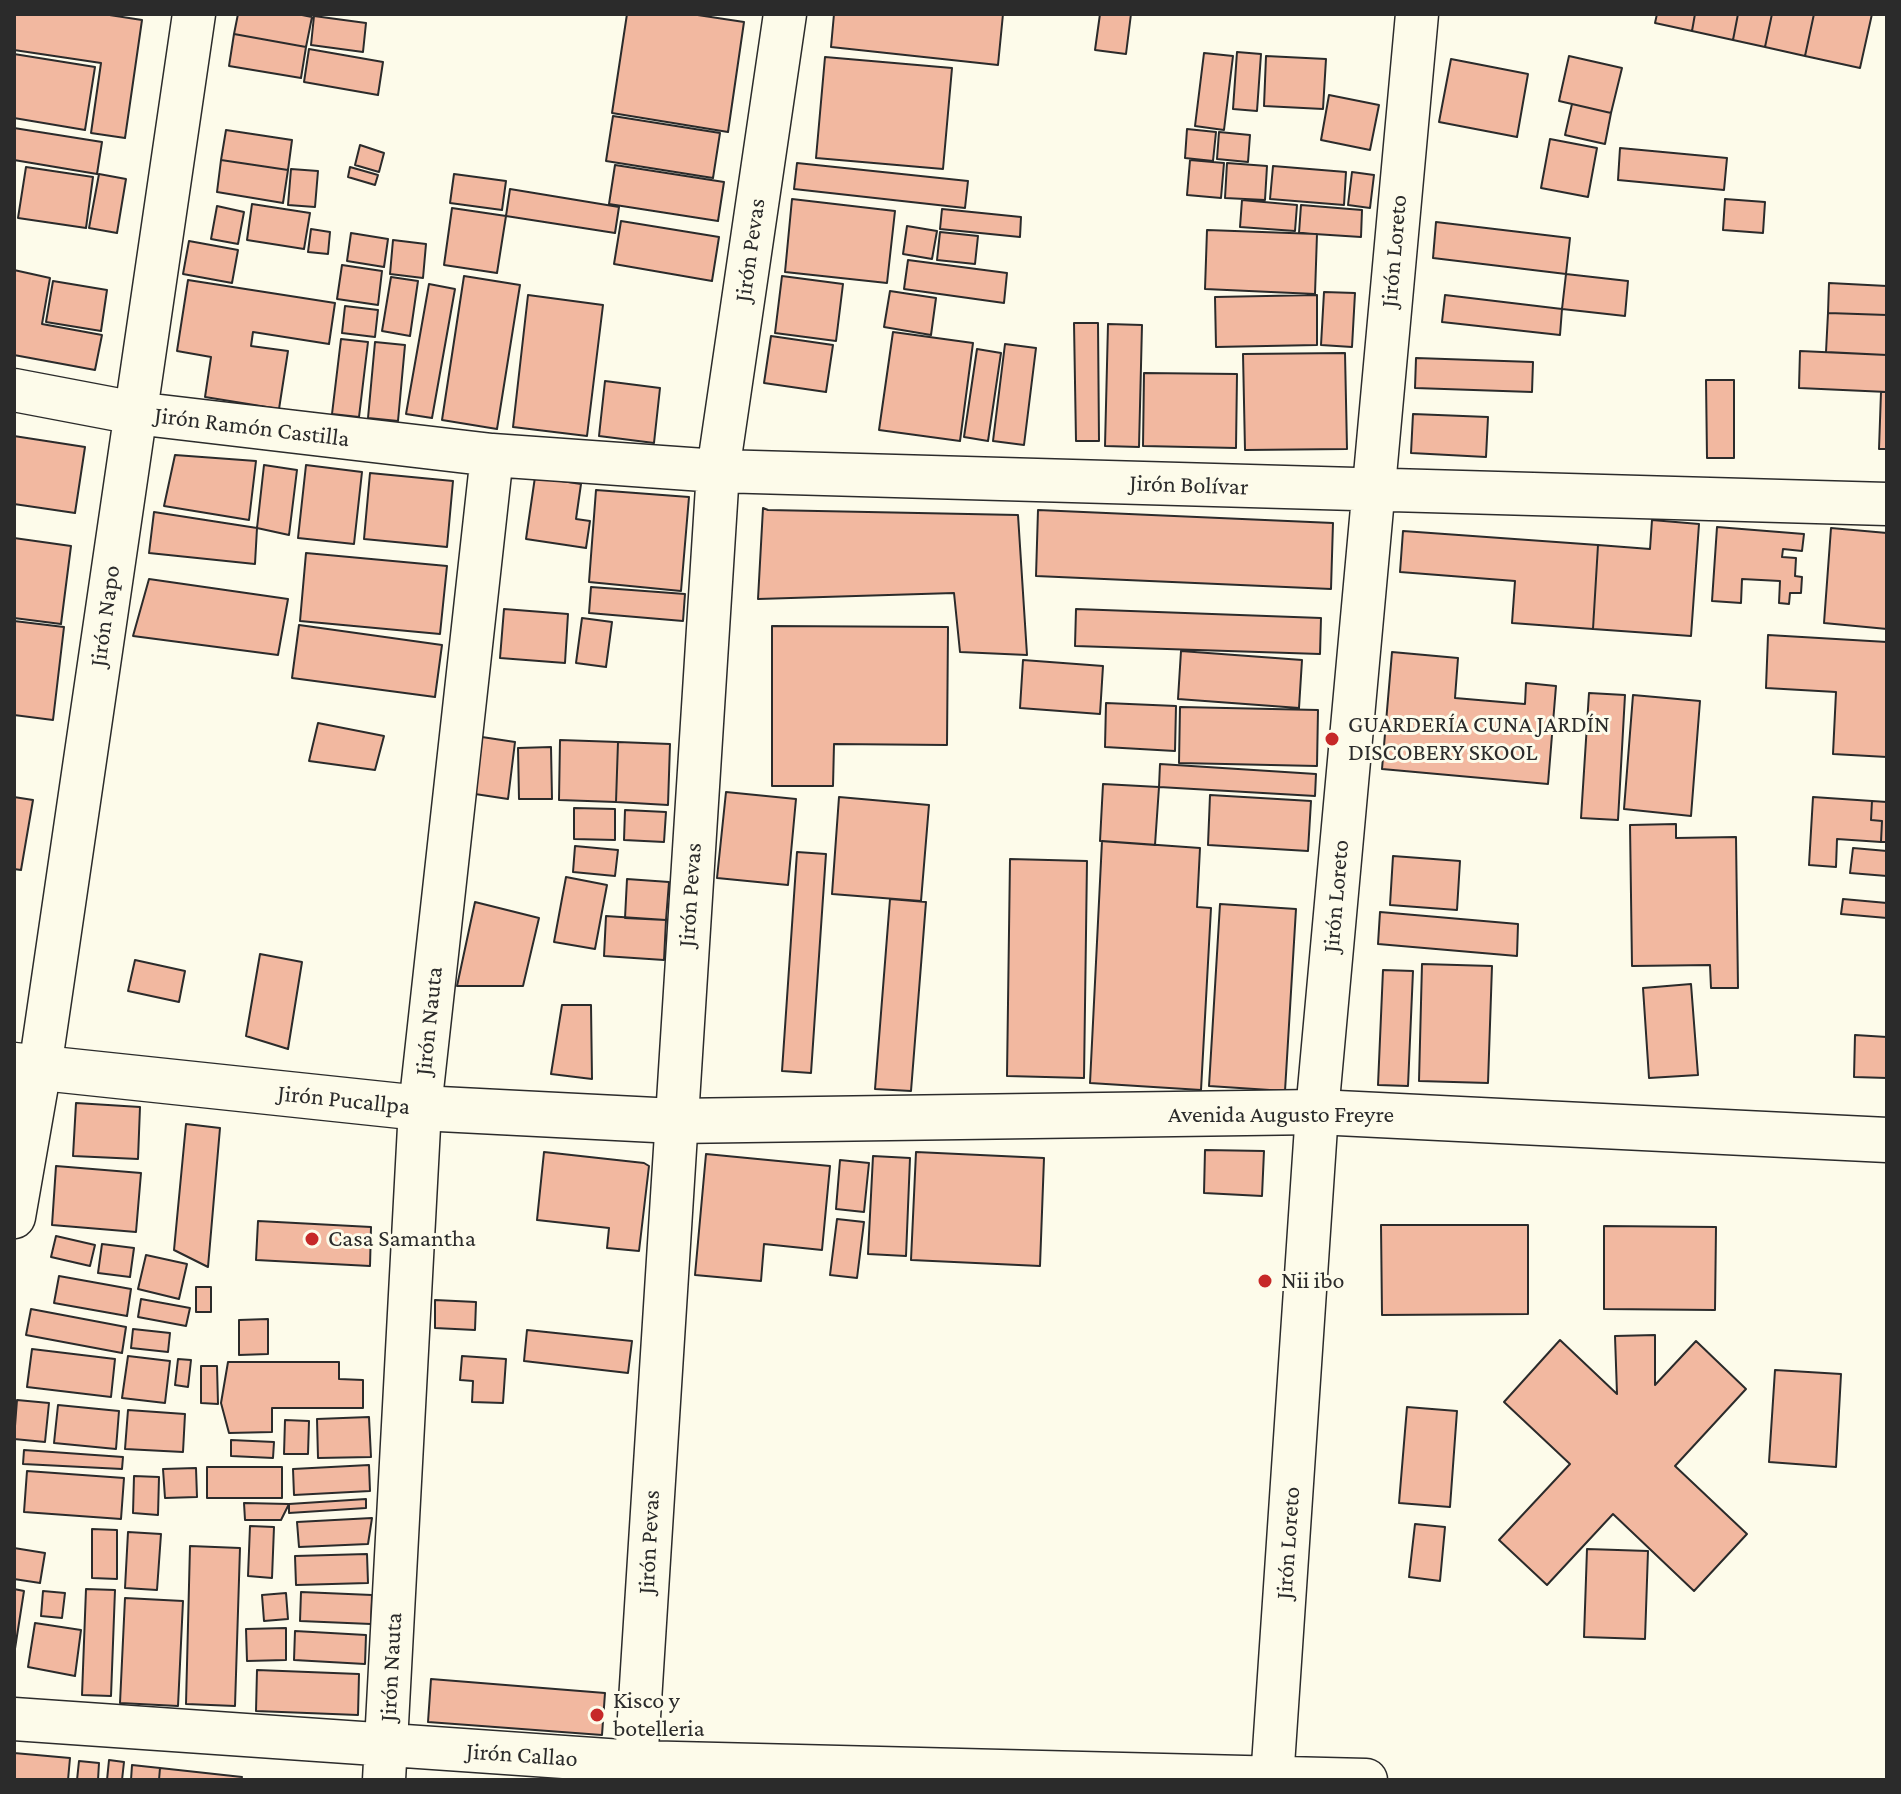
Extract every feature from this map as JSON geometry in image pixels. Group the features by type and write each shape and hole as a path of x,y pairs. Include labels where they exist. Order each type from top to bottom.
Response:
{"main road":[{"name":"Jirón Pucallpa","path":"27,1066 420,1108 675,1121"},
{"name":"Avenida Augusto Freyre","path":"675,1121 1317,1112 1887,1140"}],"street":[{"name":"Jirón Napo","path":"14,1217 27,1066 135,413 194,14"},
{"name":"Jirón Pevas","path":"635,1771 718,471 785,14"},
{"name":"Jirón Loreto","path":"1272,1778 1317,1112 1417,14"},
{"name":"Jirón Ramón Castilla","path":"14,390 135,413 492,455"},
{"name":"Jirón Bolívar","path":"492,455 718,471 1887,504"},
{"name":"Jirón Nauta","path":"386,1763 420,1108 492,455"},
{"name":"Jirón Callao","path":"14,1719 386,1763 635,1771 1366,1780"}],"building":[{"path":"14,14 103,14 142,20 125,138 91,133 101,63 14,50"},
{"path":"238,14 312,17 306,47 234,34"},
{"path":"627,14 691,14 744,22 728,132 612,113"},
{"path":"834,14 1003,14 998,65 831,47"},
{"path":"1100,14 1131,14 1126,54 1095,50"},
{"path":"1657,14 1695,14 1692,31 1655,23"},
{"path":"1695,14 1738,14 1733,40 1692,31"},
{"path":"1738,14 1772,14 1765,47 1733,40"},
{"path":"1772,14 1814,14 1805,56 1765,47"},
{"path":"1814,14 1872,14 1860,68 1805,56"},
{"path":"314,16 366,23 363,52 311,45"},
{"path":"234,34 306,47 301,78 229,66"},
{"path":"309,49 383,62 378,95 304,82"},
{"path":"1237,52 1261,54 1257,111 1233,109"},
{"path":"1204,53 1233,56 1224,130 1195,126"},
{"path":"14,54 95,67 85,130 14,118"},
{"path":"1266,56 1326,59 1323,109 1264,106"},
{"path":"1569,56 1622,68 1611,113 1559,101"},
{"path":"825,57 952,68 943,169 816,158"},
{"path":"1451,59 1528,74 1517,137 1439,122"},
{"path":"1329,95 1379,105 1370,150 1321,140"},
{"path":"1572,104 1611,113 1605,144 1565,135"},
{"path":"613,116 720,133 713,178 606,161"},
{"path":"14,128 102,142 97,174 14,160"},
{"path":"1187,129 1216,132 1213,161 1185,158"},
{"path":"226,130 292,140 288,170 221,160"},
{"path":"1219,132 1250,135 1248,162 1217,159"},
{"path":"1550,139 1597,148 1588,197 1541,188"},
{"path":"360,145 384,153 379,172 355,165"},
{"path":"1620,148 1727,158 1724,190 1618,180"},
{"path":"221,160 288,170 283,203 217,192"},
{"path":"1190,160 1224,163 1221,198 1187,195"},
{"path":"797,163 968,181 965,208 794,189"},
{"path":"1227,163 1267,166 1265,200 1225,198"},
{"path":"615,165 724,182 718,221 609,204"},
{"path":"1273,166 1346,172 1344,205 1270,199"},
{"path":"26,167 93,177 86,228 18,218"},
{"path":"350,167 378,175 375,185 348,177"},
{"path":"291,169 318,171 315,207 288,205"},
{"path":"1352,172 1374,175 1370,208 1348,205"},
{"path":"99,174 126,179 117,233 89,228"},
{"path":"454,174 506,181 502,210 450,203"},
{"path":"510,189 619,207 615,233 506,216"},
{"path":"792,199 895,211 887,283 785,272"},
{"path":"1725,199 1765,202 1763,233 1723,230"},
{"path":"1242,200 1297,205 1295,231 1240,227"},
{"path":"252,204 310,213 304,249 247,240"},
{"path":"1301,205 1362,210 1361,237 1299,233"},
{"path":"217,206 244,212 238,244 211,239"},
{"path":"452,208 506,216 497,273 444,265"},
{"path":"942,209 1021,217 1020,237 940,229"},
{"path":"621,221 719,237 712,281 614,264"},
{"path":"1436,222 1570,238 1566,274 1433,258"},
{"path":"907,226 937,231 932,259 903,254"},
{"path":"311,229 330,232 328,254 308,252"},
{"path":"1207,230 1317,234 1315,294 1205,289"},
{"path":"940,232 978,236 975,264 937,260"},
{"path":"351,233 388,239 384,267 347,261"},
{"path":"393,240 426,244 423,278 390,274"},
{"path":"189,241 238,250 232,283 183,274"},
{"path":"908,260 1007,273 1004,303 904,289"},
{"path":"342,265 382,271 378,305 337,299"},
{"path":"14,270 50,278 42,324 102,335 95,370 14,355"},
{"path":"1566,274 1628,281 1625,316 1562,309"},
{"path":"464,276 520,285 497,429 442,420"},
{"path":"782,276 843,284 836,341 775,333"},
{"path":"391,277 418,281 410,336 382,331"},
{"path":"188,280 335,303 329,344 253,332 251,346 288,351 279,409 205,397 211,357 177,351"},
{"path":"53,281 107,290 101,331 46,322"},
{"path":"1829,283 1887,286 1887,315 1828,313"},
{"path":"429,284 455,289 432,418 406,414"},
{"path":"890,291 936,298 931,335 884,327"},
{"path":"1324,292 1355,293 1352,347 1321,345"},
{"path":"528,295 603,305 587,436 513,427"},
{"path":"1317,295 1317,345 1216,347 1215,297"},
{"path":"1445,295 1562,309 1560,335 1442,322"},
{"path":"345,306 378,310 375,337 342,333"},
{"path":"1828,313 1887,315 1887,355 1826,352"},
{"path":"1074,323 1098,323 1099,441 1076,441"},
{"path":"1108,324 1142,325 1139,447 1105,446"},
{"path":"893,332 973,343 960,441 879,430"},
{"path":"771,336 833,345 826,392 764,383"},
{"path":"341,339 368,342 359,417 332,414"},
{"path":"375,342 405,345 398,421 368,418"},
{"path":"1005,344 1036,348 1024,445 993,441"},
{"path":"977,349 1001,353 988,441 964,437"},
{"path":"1800,351 1887,355 1887,392 1799,388"},
{"path":"1345,353 1347,449 1245,450 1243,354"},
{"path":"1416,358 1533,362 1532,392 1415,388"},
{"path":"1144,373 1237,374 1236,448 1143,446"},
{"path":"1706,380 1734,380 1734,458 1707,458"},
{"path":"605,381 660,388 654,443 599,436"},
{"path":"1881,392 1887,392 1887,449 1879,449"},
{"path":"1413,414 1488,417 1486,457 1411,453"},
{"path":"14,436 85,447 75,513 14,504"},
{"path":"175,455 256,461 249,520 164,506"},
{"path":"264,465 297,470 289,535 257,528"},
{"path":"306,465 362,472 354,544 298,538"},
{"path":"370,473 453,481 447,547 364,539"},
{"path":"535,477 581,484 576,519 590,521 586,548 526,539"},
{"path":"596,490 689,497 681,591 589,582"},
{"path":"763,508 1018,515 1027,655 960,652 954,593 758,599"},
{"path":"1038,510 1333,523 1331,589 1036,576"},
{"path":"154,512 257,528 255,564 149,553"},
{"path":"1652,520 1699,524 1691,636 1593,629 1598,545 1650,549"},
{"path":"1717,527 1804,534 1802,551 1783,549 1782,557 1796,558 1795,576 1802,577 1801,593 1790,593 1789,604 1779,603 1780,581 1742,579 1741,603 1712,601"},
{"path":"1831,528 1887,533 1887,629 1824,623"},
{"path":"1403,531 1598,545 1593,629 1512,623 1515,581 1400,572"},
{"path":"14,538 71,546 61,624 14,618"},
{"path":"306,553 447,566 440,634 300,621"},
{"path":"149,579 288,599 278,655 133,636"},
{"path":"591,587 685,594 683,621 589,613"},
{"path":"504,609 568,614 565,663 500,658"},
{"path":"1076,609 1321,618 1320,654 1075,646"},
{"path":"582,618 612,622 606,667 576,663"},
{"path":"14,621 64,627 53,720 14,715"},
{"path":"299,625 442,645 435,697 292,678"},
{"path":"772,626 948,627 947,745 834,744 833,786 772,786"},
{"path":"1768,635 1887,642 1887,757 1833,754 1836,692 1766,688"},
{"path":"1181,651 1302,660 1299,708 1178,699"},
{"path":"1392,652 1458,658 1455,698 1525,704 1526,683 1556,686 1548,784 1382,769"},
{"path":"1023,660 1103,666 1100,714 1020,708"},
{"path":"1589,693 1625,695 1618,820 1581,818"},
{"path":"1633,695 1700,701 1691,816 1624,809"},
{"path":"1106,703 1176,706 1175,751 1105,747"},
{"path":"1180,707 1318,710 1317,766 1179,763"},
{"path":"318,723 384,736 375,770 309,761"},
{"path":"482,737 515,742 508,799 475,794"},
{"path":"560,740 618,742 616,802 559,800"},
{"path":"618,742 670,744 668,805 616,802"},
{"path":"551,747 552,799 519,799 518,748"},
{"path":"1160,764 1316,774 1315,796 1159,787"},
{"path":"1103,784 1159,787 1155,845 1100,841"},
{"path":"726,792 796,799 788,885 717,878"},
{"path":"1210,795 1311,801 1308,851 1208,845"},
{"path":"14,797 33,800 21,870 14,869"},
{"path":"839,797 929,805 921,901 832,894"},
{"path":"1813,797 1872,801 1871,820 1882,821 1881,842 1837,839 1836,867 1809,865"},
{"path":"1872,801 1887,802 1887,842 1881,842 1882,821 1871,820"},
{"path":"574,808 615,809 615,840 574,839"},
{"path":"625,810 666,812 664,842 624,840"},
{"path":"1676,824 1676,838 1736,837 1738,988 1711,988 1710,965 1632,966 1630,825"},
{"path":"1102,841 1200,848 1197,907 1211,908 1201,1090 1090,1083"},
{"path":"575,846 618,850 615,876 573,872"},
{"path":"1853,848 1887,851 1887,876 1850,873"},
{"path":"797,852 826,854 811,1073 782,1071"},
{"path":"1393,856 1460,861 1457,910 1390,905"},
{"path":"1010,859 1087,861 1084,1078 1007,1076"},
{"path":"566,877 607,885 595,949 554,942"},
{"path":"627,879 669,882 666,920 625,918"},
{"path":"890,899 926,902 911,1091 875,1089"},
{"path":"1843,899 1887,903 1887,918 1841,914"},
{"path":"475,902 539,918 523,986 457,986"},
{"path":"1220,904 1296,909 1285,1091 1209,1086"},
{"path":"1380,912 1518,924 1517,956 1378,944"},
{"path":"606,916 666,920 664,960 604,956"},
{"path":"260,954 302,962 288,1049 246,1036"},
{"path":"135,960 185,971 179,1002 128,991"},
{"path":"1422,964 1492,966 1488,1083 1419,1081"},
{"path":"1383,970 1413,971 1408,1086 1378,1085"},
{"path":"1691,984 1698,1075 1649,1078 1643,988"},
{"path":"562,1005 591,1005 592,1079 551,1074"},
{"path":"1855,1035 1887,1037 1887,1078 1854,1077"},
{"path":"76,1103 140,1107 138,1159 73,1156"},
{"path":"186,1124 220,1128 208,1267 174,1250"},
{"path":"1205,1150 1264,1151 1262,1196 1204,1193"},
{"path":"544,1152 649,1166 639,1251 607,1248 609,1228 537,1220"},
{"path":"916,1152 1044,1158 1040,1266 911,1260"},
{"path":"706,1154 830,1166 822,1250 764,1244 761,1281 695,1275"},
{"path":"873,1156 910,1158 906,1256 868,1254"},
{"path":"840,1160 869,1163 864,1212 836,1209"},
{"path":"56,1166 141,1173 136,1232 52,1225"},
{"path":"837,1219 864,1222 857,1278 830,1275"},
{"path":"258,1221 371,1227 370,1266 256,1260"},
{"path":"1381,1225 1528,1225 1528,1314 1382,1315"},
{"path":"1604,1226 1716,1227 1715,1310 1604,1309"},
{"path":"56,1236 95,1245 90,1266 51,1257"},
{"path":"102,1244 134,1248 130,1277 98,1273"},
{"path":"146,1255 187,1264 179,1299 138,1289"},
{"path":"59,1276 131,1289 127,1316 54,1303"},
{"path":"196,1287 211,1287 211,1312 196,1312"},
{"path":"141,1299 190,1308 186,1326 138,1317"},
{"path":"435,1300 476,1302 475,1330 435,1328"},
{"path":"31,1309 126,1327 122,1353 26,1335"},
{"path":"268,1319 268,1354 239,1355 239,1320"},
{"path":"133,1329 170,1333 168,1352 131,1348"},
{"path":"527,1330 632,1341 628,1373 524,1361"},
{"path":"1655,1335 1655,1385 1696,1341 1746,1389 1675,1466 1747,1534 1694,1591 1613,1514 1547,1585 1499,1540 1570,1464 1504,1402 1560,1340 1617,1394 1615,1336"},
{"path":"32,1349 115,1359 111,1397 27,1387"},
{"path":"128,1356 170,1361 165,1403 122,1398"},
{"path":"462,1356 506,1359 503,1403 472,1402 473,1381 460,1380"},
{"path":"178,1359 191,1360 188,1387 175,1385"},
{"path":"228,1362 339,1362 339,1379 363,1380 363,1408 272,1408 272,1432 229,1433 221,1403"},
{"path":"201,1366 217,1366 218,1404 201,1403"},
{"path":"1775,1370 1841,1374 1836,1467 1769,1462"},
{"path":"17,1400 49,1403 45,1442 14,1439"},
{"path":"58,1405 119,1411 116,1449 54,1443"},
{"path":"1407,1407 1457,1411 1450,1507 1399,1503"},
{"path":"128,1410 185,1414 183,1452 125,1449"},
{"path":"369,1417 371,1457 318,1458 317,1419"},
{"path":"285,1420 309,1421 308,1454 284,1454"},
{"path":"231,1440 274,1442 273,1458 231,1456"},
{"path":"24,1450 123,1457 122,1469 23,1464"},
{"path":"369,1465 370,1491 294,1495 293,1469"},
{"path":"207,1467 282,1467 282,1498 207,1498"},
{"path":"196,1468 197,1497 165,1498 163,1469"},
{"path":"27,1471 124,1478 121,1519 24,1512"},
{"path":"134,1476 159,1477 158,1515 133,1513"},
{"path":"366,1499 366,1508 289,1513 289,1504"},
{"path":"244,1503 289,1504 281,1520 245,1520"},
{"path":"372,1518 368,1544 299,1547 297,1522"},
{"path":"1415,1524 1445,1527 1440,1581 1409,1577"},
{"path":"250,1526 274,1527 272,1578 248,1576"},
{"path":"92,1529 117,1530 117,1579 92,1578"},
{"path":"128,1532 161,1534 157,1590 125,1588"},
{"path":"190,1546 240,1548 235,1706 186,1704"},
{"path":"14,1548 45,1553 40,1583 14,1579"},
{"path":"1587,1549 1648,1551 1645,1639 1584,1637"},
{"path":"367,1554 368,1583 296,1585 295,1556"},
{"path":"14,1589 24,1591 14,1655"},
{"path":"86,1589 115,1590 111,1696 82,1695"},
{"path":"43,1591 65,1593 62,1618 41,1616"},
{"path":"301,1592 372,1595 371,1624 300,1621"},
{"path":"286,1593 288,1619 264,1621 262,1595"},
{"path":"125,1598 183,1601 178,1706 120,1703"},
{"path":"35,1623 81,1630 75,1676 28,1667"},
{"path":"286,1628 286,1660 247,1661 246,1629"},
{"path":"295,1631 366,1635 365,1664 294,1660"},
{"path":"257,1670 359,1674 358,1715 256,1711"},
{"path":"431,1679 605,1693 602,1735 428,1722"},
{"path":"14,1753 70,1758 68,1780 14,1780"},
{"path":"109,1760 124,1762 122,1780 107,1780"},
{"path":"79,1761 99,1763 98,1780 77,1780"},
{"path":"132,1765 160,1768 159,1780 131,1780"},
{"path":"160,1768 242,1777 241,1780 159,1780"}],"place":[{"name":"GUARDERÍA CUNA JARDÍN DISCOBERY SKOOL","path":"1332,739"},
{"name":"Casa Samantha","path":"312,1239"},
{"name":"Nii ibo","path":"1265,1281"},
{"name":"Kisco y botelleria","path":"597,1715"}]}
